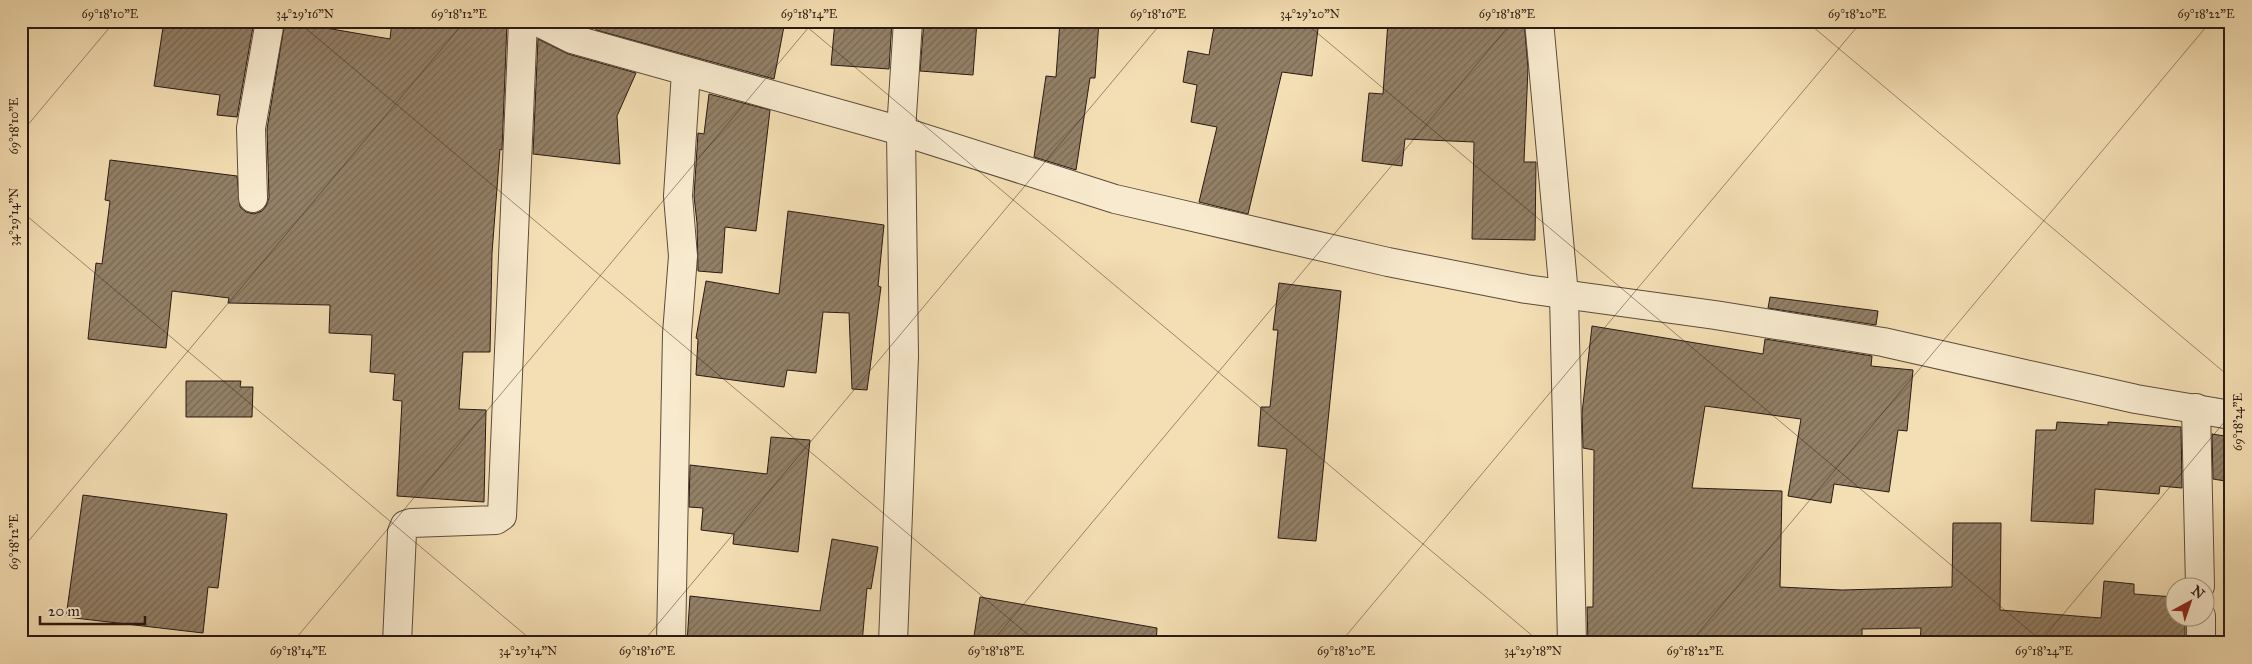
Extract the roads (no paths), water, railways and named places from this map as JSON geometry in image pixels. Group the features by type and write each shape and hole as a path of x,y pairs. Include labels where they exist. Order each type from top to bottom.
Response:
{"street":[{"path":"253,198 251,128 270,21"},
{"path":"397,643 402,532 405,525 411,523 496,520 502,516 523,21"},
{"path":"536,21 572,39 646,58 686,72 901,131 1115,199 1388,262 1526,290 1715,315 1883,342 2136,399 2231,415"},
{"path":"893,643 904,356 901,131 908,21"},
{"path":"1539,21 1564,295 1572,643"},
{"path":"671,643 677,334 683,256 678,196 686,72"},
{"path":"2196,408 2200,576"},
{"path":"2201,626 2201,643"}]}
